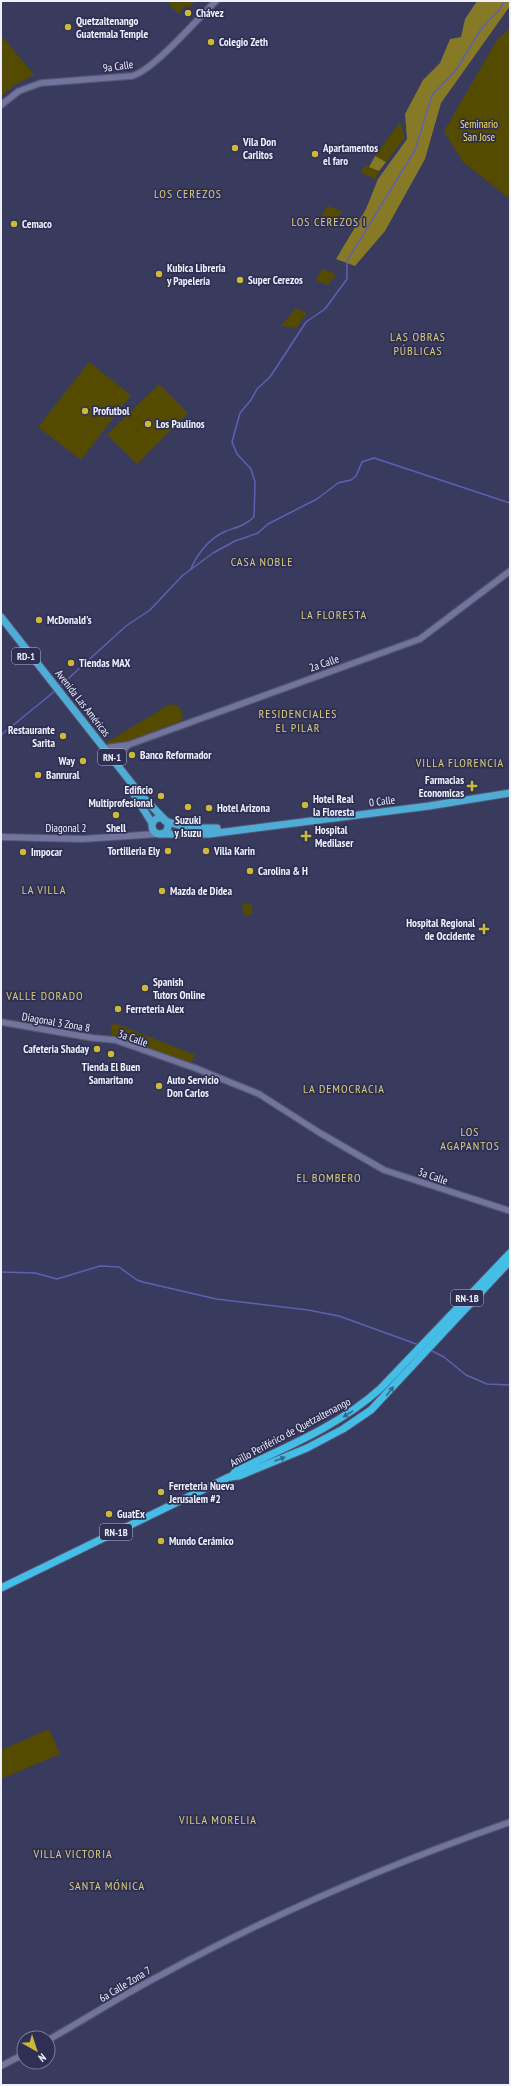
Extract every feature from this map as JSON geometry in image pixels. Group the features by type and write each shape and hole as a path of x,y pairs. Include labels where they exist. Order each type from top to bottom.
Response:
{"highway":[{"name":"Anillo Periférico de Quetzaltenango","path":"1,1588 231,1477 238,1476 298,1452 358,1420 381,1402 424,1348 510,1253"},
{"name":"Anillo Periférico de Quetzaltenango","path":"424,1348 510,1261"}],"main road":[{"name":"Avenida Las Américas","path":"1,617 52,685"},
{"name":"Avenida Las Américas","path":"1,624 150,806 164,820"},
{"name":"Avenida Las Américas","path":"60,695 132,792 152,825"},
{"name":"0 Calle","path":"164,820 180,826 196,829 219,828 410,804 510,789"},
{"name":"0 Calle","path":"159,834 209,834 422,807 510,792"},
{"path":"152,825 158,819 164,820 167,829 159,834"},
{"name":"RN-1","path":"152,825 159,834"},
{"name":"Diagonal 2","path":"132,836 146,833 152,825"},
{"name":"Diagonal 2","path":"1,837 64,839 159,834"}],"street":[{"name":"9a Calle","path":"1,105 19,91 41,83 139,74 155,62 216,1"},
{"name":"2a Calle","path":"104,748 128,745 420,639 510,571"},
{"path":"117,764 119,755 128,745"},
{"name":"Diagonal 3 Zona 8","path":"1,1022 107,1040"},
{"name":"3a Calle","path":"107,1040 115,1040 206,1072 259,1094 360,1157 384,1170 510,1211"},
{"name":"6a Calle Zona 7","path":"56,2035 161,1974 366,1876 510,1822"},
{"path":"1,2066 16,2058"}],"green space":[{"path":"167,1 195,1 189,8 186,5 178,14"},
{"name":"Seminario San Jose","path":"510,28 510,199 463,162 444,131 497,40"},
{"path":"1,35 34,75 14,85 1,97"},
{"path":"400,122 405,137 386,162 375,156"},
{"path":"366,165 379,171 375,179 360,172"},
{"path":"328,206 342,211 330,229 315,224"},
{"path":"323,269 336,274 328,285 315,280"},
{"path":"296,308 307,313 296,328 281,326"},
{"name":"Profutbol","path":"89,362 131,395 81,460 38,427"},
{"name":"Los Paulinos","path":"159,384 188,413 137,464 107,435"},
{"path":"170,704 178,706 183,714 181,721 115,746 107,745 107,742"},
{"path":"251,903 253,914 244,916 242,904"},
{"path":"114,1023 195,1055 191,1064 114,1039 111,1026"},
{"path":"49,1729 60,1754 1,1779 1,1750"}],"shaded area":[{"path":"477,1 510,1 510,6 441,103 425,159 385,231 355,266 336,259 366,209 378,179 407,139 405,114 423,80 440,63 450,39 461,37 465,19"},
{"path":"375,156 386,162 379,171 369,167"}],"waterway":[{"path":"191,569 200,553 213,539 224,532 244,524 254,517 255,482 251,469 237,454 232,442 240,413 251,400 257,389 270,377 306,322 325,309 347,279 347,261 415,150 432,95 456,70 481,29 500,9 504,1"},
{"path":"59,687 126,626 150,610 182,576 213,553 235,541 258,533 268,524 317,499 338,483 351,480 356,476 362,462 374,458 510,503"},
{"path":"1,735 55,691"},
{"path":"1,1272 35,1273 57,1279 100,1266 119,1267 137,1280 143,1282 216,1299 308,1310 339,1316 419,1345"},
{"path":"430,1350 444,1357 466,1375 487,1384 510,1385"}],"place":[{"name":"Chávez","path":"188,13"},
{"name":"Quetzaltenango Guatemala Temple","path":"68,27"},
{"name":"Colegio Zeth","path":"211,42"},
{"name":"Vila Don Carlitos","path":"235,148"},
{"name":"Apartamentos el faro","path":"315,154"},
{"name":"Cemaco","path":"14,224"},
{"name":"Kubica Librería y Papelería","path":"159,274"},
{"name":"Super Cerezos","path":"240,280"},
{"name":"Profutbol","path":"85,411"},
{"name":"Los Paulinos","path":"148,424"},
{"name":"McDonald's","path":"39,620"},
{"name":"Tiendas MAX","path":"71,663"},
{"name":"Restaurante Sarita","path":"63,736"},
{"name":"Banco Reformador","path":"132,755"},
{"name":"Way","path":"83,761"},
{"name":"Banrural","path":"38,775"},
{"name":"Farmacias Economicas","path":"472,786"},
{"name":"Edificio Multiprofesional","path":"161,796"},
{"name":"Hotel Real la Floresta","path":"305,805"},
{"name":"Suzuki y Isuzu","path":"188,807"},
{"name":"Hotel Arizona","path":"209,808"},
{"name":"Shell","path":"116,815"},
{"name":"Hospital Medilaser","path":"306,836"},
{"name":"Tortilleria Ely","path":"168,851"},
{"name":"Villa Karin","path":"206,851"},
{"name":"Impocar","path":"23,852"},
{"name":"Carolina & H","path":"250,871"},
{"name":"Mazda de Didea","path":"162,891"},
{"name":"Hospital Regional de Occidente","path":"484,929"},
{"name":"Spanish Tutors Online","path":"145,988"},
{"name":"Ferreteria Alex","path":"118,1009"},
{"name":"Cafeteria Shaday","path":"97,1049"},
{"name":"Tienda El Buen Samaritano","path":"111,1054"},
{"name":"Auto Servicio Don Carlos","path":"159,1086"},
{"name":"Ferreteria Nueva Jerusalem #2","path":"161,1492"},
{"name":"GuatEx","path":"109,1514"},
{"name":"Mundo Cerámico","path":"161,1541"}],"district":[{"name":"LOS CEREZOS","path":"188,194"},
{"name":"LOS CEREZOS I","path":"329,222"},
{"name":"LAS OBRAS PÚBLICAS","path":"418,344"},
{"name":"CASA NOBLE","path":"262,562"},
{"name":"LA FLORESTA","path":"334,615"},
{"name":"RESIDENCIALES EL PILAR","path":"298,721"},
{"name":"VILLA FLORENCIA","path":"460,763"},
{"name":"LA VILLA","path":"44,890"},
{"name":"VALLE DORADO","path":"45,996"},
{"name":"LA DEMOCRACIA","path":"344,1089"},
{"name":"LOS AGAPANTOS","path":"470,1139"},
{"name":"EL BOMBERO","path":"329,1178"},
{"name":"VILLA MORELIA","path":"218,1820"},
{"name":"VILLA VICTORIA","path":"73,1854"},
{"name":"SANTA MÓNICA","path":"107,1886"}]}
